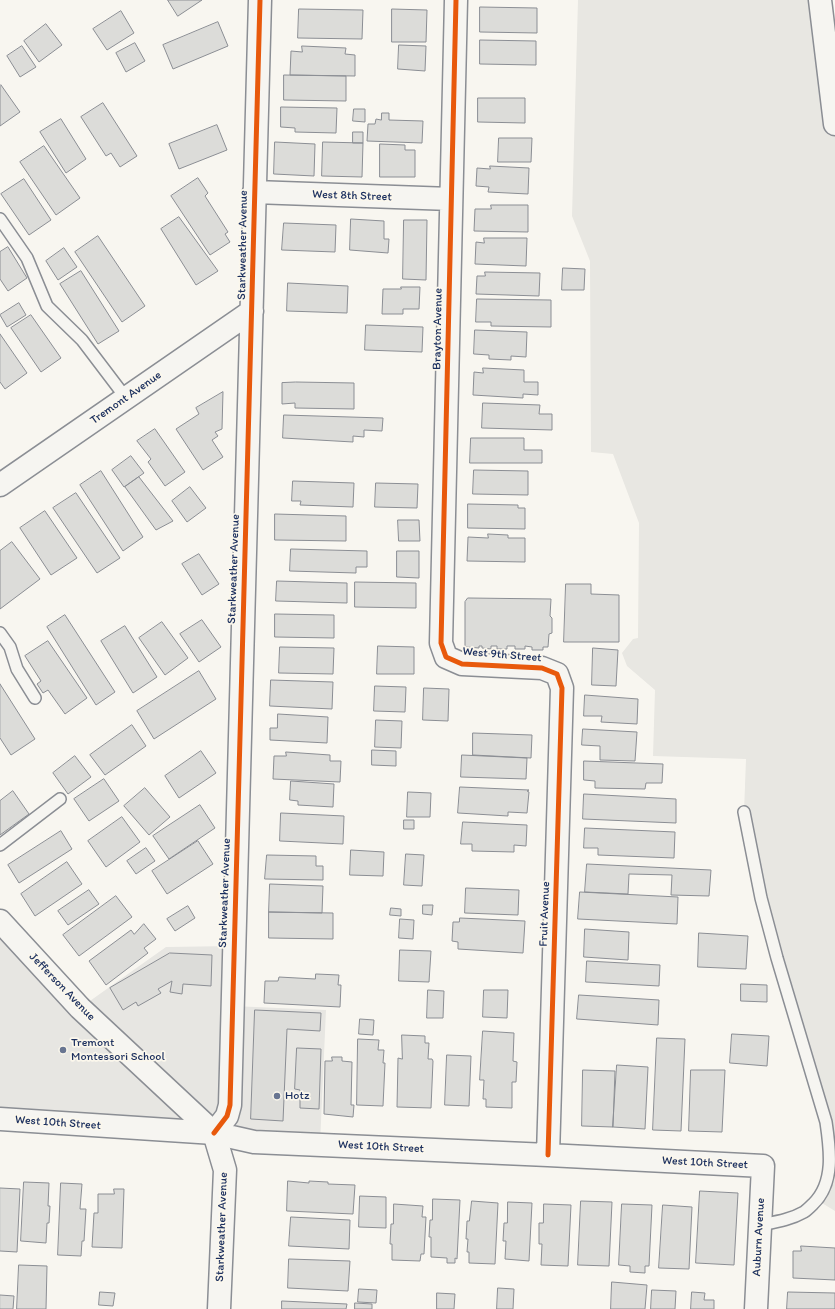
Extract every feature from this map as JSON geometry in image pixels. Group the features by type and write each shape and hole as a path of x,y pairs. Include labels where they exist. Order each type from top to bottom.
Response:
{"main road":[{"name":"Starkweather Avenue","path":"219,1309 225,1170 214,1133 227,1116 230,1105 260,0"},
{"name":"Brayton Avenue","path":"446,657 441,643 456,0"},
{"path":"820,0 835,124"},
{"name":"West 8th Street","path":"254,192 451,199"},
{"name":"Tremont Avenue","path":"0,485 252,311"},
{"name":"West 9th Street","path":"446,657 462,664 542,668 557,674"},
{"name":"Fruit Avenue","path":"548,1155 562,688 557,674"},
{"name":"Jefferson Avenue","path":"0,921 80,1008 214,1133"},
{"name":"West 10th Street","path":"0,1119 214,1133 254,1142 763,1166"},
{"name":"Auburn Avenue","path":"756,1309 763,1166"}],"lane":[{"path":"0,219 26,258 47,306 82,340 126,398"},
{"path":"0,633 10,647 17,669 35,698"},
{"path":"0,845 60,799"},
{"path":"744,812 755,869 775,950 826,1122 829,1146 829,1168 825,1186 817,1200 805,1212 785,1220 760,1225"}],"shaded area":[{"path":"578,0 825,0 835,90 835,1211 817,1200 829,1146 744,812 746,759 653,756 655,690 627,666 622,653 633,639 638,638 639,523 613,454 591,452 590,261 572,216"},
{"path":"0,921 80,1008 166,947 234,946 232,1006 326,1010 320,1144 0,1119"}],"building":[{"path":"168,0 202,0 178,16"},
{"path":"480,7 537,8 537,33 480,32"},
{"path":"299,9 363,10 362,39 298,38"},
{"path":"392,9 427,10 426,42 392,42"},
{"path":"121,11 134,33 107,50 93,29"},
{"path":"218,22 228,46 173,69 163,45"},
{"path":"46,24 62,45 39,62 24,41"},
{"path":"480,40 536,41 536,65 480,64"},
{"path":"135,43 145,61 126,72 116,53"},
{"path":"399,45 426,46 425,71 398,69"},
{"path":"22,46 36,67 20,77 7,56"},
{"path":"302,46 346,48 345,54 355,55 355,76 290,75 291,51 302,52"},
{"path":"284,75 346,76 346,101 284,100"},
{"path":"1,85 20,112 0,126 0,86"},
{"path":"478,98 525,98 525,123 478,122"},
{"path":"103,103 137,156 120,167 111,153 106,156 81,117"},
{"path":"281,107 337,108 336,133 295,132 295,128 281,127"},
{"path":"354,109 365,109 365,122 353,121"},
{"path":"382,113 389,113 389,120 423,121 422,143 367,141 368,124 375,124 376,119 381,120"},
{"path":"61,119 86,159 66,173 40,132"},
{"path":"217,125 227,150 179,169 169,144"},
{"path":"353,132 363,132 363,143 353,143"},
{"path":"499,138 532,138 531,162 498,162"},
{"path":"275,142 315,144 314,176 274,174"},
{"path":"323,142 363,143 362,177 322,176"},
{"path":"380,144 405,145 405,150 415,150 415,177 380,177"},
{"path":"44,146 80,198 56,215 20,162"},
{"path":"490,166 529,168 528,194 488,192 489,187 476,186 477,168 490,169"},
{"path":"198,178 208,193 205,196 228,232 225,234 230,242 210,255 171,196"},
{"path":"24,179 51,220 29,235 1,194"},
{"path":"491,205 528,205 528,232 474,231 475,209 491,209"},
{"path":"179,217 218,271 196,285 161,229"},
{"path":"351,219 384,221 384,239 389,239 388,253 350,250"},
{"path":"404,220 427,220 426,280 403,279"},
{"path":"284,223 336,225 335,252 282,250"},
{"path":"98,236 145,306 122,322 75,252"},
{"path":"484,238 527,238 526,266 475,264 476,242 484,243"},
{"path":"8,247 27,278 8,291 0,279 0,252"},
{"path":"64,248 77,267 58,280 46,261"},
{"path":"563,268 585,269 584,290 562,290"},
{"path":"81,271 119,331 98,344 60,284"},
{"path":"485,272 540,273 539,296 476,294 477,276 485,276"},
{"path":"288,283 348,286 347,313 287,311"},
{"path":"401,287 420,287 419,309 403,309 403,314 382,314 383,289 401,289"},
{"path":"477,299 551,300 551,327 491,326 491,322 476,322"},
{"path":"19,303 26,315 7,327 0,315"},
{"path":"31,315 61,358 41,372 11,328"},
{"path":"366,325 423,327 422,352 365,350"},
{"path":"475,330 527,332 526,357 511,356 511,360 489,359 489,355 474,354"},
{"path":"0,334 27,373 5,389 0,382"},
{"path":"483,368 524,370 524,382 538,382 538,395 523,394 523,398 473,395 474,372 483,373"},
{"path":"282,383 354,383 354,409 295,408 295,403 282,404"},
{"path":"223,392 222,429 215,432 218,436 212,440 223,457 203,470 176,429 199,414 196,408"},
{"path":"483,403 540,405 539,414 552,414 552,430 482,428"},
{"path":"284,415 383,418 382,431 364,430 364,437 353,436 353,442 283,438"},
{"path":"155,429 185,472 165,486 148,462 151,459 137,441"},
{"path":"471,438 524,438 524,450 542,450 542,463 470,463"},
{"path":"131,456 144,473 124,487 112,470"},
{"path":"474,470 528,471 528,495 473,494"},
{"path":"101,471 143,537 123,551 80,485"},
{"path":"139,477 173,521 156,530 125,487"},
{"path":"293,481 354,483 353,507 300,505 301,501 292,501"},
{"path":"376,483 418,484 417,508 375,507"},
{"path":"190,487 206,508 187,522 172,501"},
{"path":"76,493 120,558 97,573 53,508"},
{"path":"468,504 518,505 518,508 525,508 525,529 468,528"},
{"path":"45,511 77,558 51,575 20,528"},
{"path":"275,514 346,516 346,541 275,540"},
{"path":"398,520 419,520 420,541 399,541"},
{"path":"488,534 508,535 508,538 525,538 525,562 467,561 468,537 488,538"},
{"path":"12,542 40,579 0,609 0,551"},
{"path":"291,549 367,551 367,567 356,567 356,573 290,571"},
{"path":"397,551 419,551 419,578 397,577"},
{"path":"199,554 219,584 202,595 182,564"},
{"path":"277,581 347,583 347,603 276,601"},
{"path":"355,582 416,583 416,608 355,607"},
{"path":"566,584 591,584 591,594 619,595 619,642 564,642"},
{"path":"468,598 551,599 550,616 552,618 552,633 549,634 548,647 543,647 543,650 532,650 532,647 525,646 525,649 515,649 515,646 507,646 507,649 497,649 497,646 491,646 491,649 482,648 482,646 479,646 479,648 465,647 465,602"},
{"path":"275,614 334,615 334,638 275,637"},
{"path":"65,615 115,692 96,705 47,627"},
{"path":"202,620 221,647 199,662 180,634"},
{"path":"162,622 188,658 165,675 139,638"},
{"path":"125,626 157,677 133,693 101,641"},
{"path":"48,641 87,698 65,714 48,690 43,693 37,684 41,681 25,656"},
{"path":"378,646 414,647 414,674 377,674"},
{"path":"280,647 334,648 333,674 279,673"},
{"path":"593,648 618,650 616,686 592,685"},
{"path":"199,671 216,699 154,739 137,711"},
{"path":"271,680 333,682 332,709 270,706"},
{"path":"0,684 35,739 11,755 0,738"},
{"path":"375,686 406,687 405,712 374,711"},
{"path":"424,688 449,689 448,721 423,720"},
{"path":"585,695 638,699 637,724 601,722 602,716 584,716"},
{"path":"278,714 328,717 327,743 270,740 270,728 277,728"},
{"path":"376,720 402,721 401,748 375,747"},
{"path":"132,725 146,746 105,775 90,755"},
{"path":"583,729 637,732 635,761 600,760 600,746 582,745"},
{"path":"473,733 532,735 531,758 473,755"},
{"path":"372,750 396,751 396,766 372,765"},
{"path":"201,751 216,773 179,798 165,776"},
{"path":"286,752 330,755 330,761 341,761 340,782 273,779 274,756 286,756"},
{"path":"462,755 527,758 526,779 461,777"},
{"path":"75,756 91,777 68,794 53,773"},
{"path":"584,761 663,764 662,783 646,783 645,789 595,788 595,781 584,780"},
{"path":"104,779 119,801 89,821 74,799"},
{"path":"291,781 334,784 333,807 298,805 298,801 290,800"},
{"path":"460,787 529,790 527,791 529,792 527,813 508,812 508,816 458,813"},
{"path":"145,788 170,817 149,835 124,806"},
{"path":"13,791 29,814 0,835 0,801"},
{"path":"408,792 431,793 430,817 407,817"},
{"path":"584,794 676,799 676,823 583,819"},
{"path":"200,805 215,828 169,859 153,836"},
{"path":"281,813 344,816 343,844 280,841"},
{"path":"122,817 140,842 106,867 88,841"},
{"path":"404,820 414,820 414,829 404,829"},
{"path":"463,822 527,825 526,846 514,845 514,852 472,851 472,844 461,844"},
{"path":"585,828 675,832 674,858 598,855 598,848 584,848"},
{"path":"61,831 72,849 19,883 8,865"},
{"path":"198,841 213,864 167,894 152,871"},
{"path":"146,848 155,861 136,874 127,861"},
{"path":"351,850 384,852 383,876 350,875"},
{"path":"406,854 424,855 422,886 404,885"},
{"path":"267,855 316,856 316,866 323,866 323,880 265,879"},
{"path":"67,862 82,884 35,916 21,894"},
{"path":"587,864 711,870 709,896 671,895 672,875 629,874 628,894 585,892"},
{"path":"270,884 323,886 322,913 269,912"},
{"path":"466,888 519,890 518,915 465,913"},
{"path":"89,890 99,904 68,925 58,911"},
{"path":"580,892 678,897 677,924 578,919"},
{"path":"116,896 132,917 79,956 63,935"},
{"path":"423,905 433,905 432,915 423,914"},
{"path":"188,906 195,918 175,931 167,919"},
{"path":"391,908 401,909 401,916 390,915"},
{"path":"269,912 333,913 333,939 269,938"},
{"path":"460,918 525,921 523,953 458,949 458,942 452,941 453,922 459,922"},
{"path":"400,919 414,920 413,939 399,938"},
{"path":"144,924 156,939 144,948 148,953 106,985 89,961 131,930 134,934"},
{"path":"585,929 629,932 628,960 584,957"},
{"path":"699,933 748,936 746,969 698,967"},
{"path":"400,950 431,951 429,982 399,981"},
{"path":"170,953 212,955 211,986 183,984 182,994 170,992 172,981 158,989 161,993 138,1006 136,1002 123,1010 110,988"},
{"path":"587,961 660,965 659,986 586,982"},
{"path":"316,974 339,975 338,985 341,985 340,1007 264,1003 265,981 278,981 279,977 315,979"},
{"path":"741,984 767,985 767,1002 741,1001"},
{"path":"428,990 444,991 443,1018 427,1018"},
{"path":"484,990 508,990 507,1018 483,1017"},
{"path":"579,995 659,1000 658,1025 577,1019"},
{"path":"255,1010 321,1013 320,1031 287,1029 283,1121 251,1119"},
{"path":"360,1019 374,1020 373,1035 359,1034"},
{"path":"483,1031 514,1033 513,1061 517,1062 516,1082 512,1082 512,1108 486,1107 486,1099 483,1099 484,1080 480,1080"},
{"path":"732,1034 769,1036 767,1066 730,1063"},
{"path":"402,1035 425,1036 425,1043 429,1043 428,1059 432,1059 433,1061 431,1108 397,1107 398,1058 402,1059"},
{"path":"657,1038 685,1039 681,1131 653,1130"},
{"path":"358,1039 379,1040 378,1050 384,1050 383,1063 385,1063 383,1106 357,1105"},
{"path":"297,1048 321,1049 319,1109 300,1108 300,1090 295,1089"},
{"path":"447,1055 471,1056 469,1106 445,1105"},
{"path":"332,1057 342,1057 342,1061 352,1062 351,1105 354,1105 353,1117 324,1114 325,1061 332,1061"},
{"path":"617,1065 648,1067 645,1129 613,1127"},
{"path":"583,1070 615,1071 613,1127 582,1126"},
{"path":"691,1070 725,1070 722,1132 689,1131"},
{"path":"288,1181 309,1183 309,1181 328,1182 328,1184 355,1185 353,1214 287,1211"},
{"path":"24,1182 49,1183 48,1206 50,1206 46,1243 21,1241"},
{"path":"61,1183 82,1184 80,1209 86,1209 84,1241 82,1241 81,1256 58,1255"},
{"path":"0,1188 20,1189 17,1252 0,1251"},
{"path":"114,1189 124,1189 122,1248 92,1247 94,1213 98,1213 98,1194 114,1194"},
{"path":"700,1191 738,1193 734,1265 696,1263"},
{"path":"360,1196 386,1197 386,1228 359,1227"},
{"path":"433,1199 460,1200 457,1259 455,1258 455,1263 447,1263 447,1258 431,1257 431,1237 429,1237 430,1220 432,1220"},
{"path":"472,1201 498,1203 495,1264 469,1263 469,1252 467,1252 468,1239 466,1239 467,1221 469,1221"},
{"path":"581,1201 612,1202 609,1266 578,1265"},
{"path":"508,1202 532,1203 529,1261 505,1259 506,1241 503,1241 504,1223 507,1223"},
{"path":"394,1204 423,1206 422,1217 426,1217 424,1254 421,1254 420,1261 392,1260 392,1244 390,1244"},
{"path":"544,1204 571,1205 568,1266 541,1265 542,1244 539,1244 539,1223 543,1223"},
{"path":"622,1204 652,1205 649,1266 645,1266 645,1273 630,1272 630,1266 619,1265"},
{"path":"663,1205 692,1207 689,1269 659,1268"},
{"path":"291,1217 350,1220 349,1249 289,1246"},
{"path":"801,1246 835,1248 835,1280 793,1278 793,1251 801,1251"},
{"path":"289,1259 350,1261 348,1291 288,1288"},
{"path":"19,1265 47,1266 46,1309 17,1309"},
{"path":"612,1282 647,1285 645,1309 611,1309"},
{"path":"498,1288 514,1289 513,1309 497,1309"},
{"path":"359,1289 377,1290 376,1303 358,1302"},
{"path":"652,1290 676,1291 675,1309 651,1309"},
{"path":"100,1292 115,1293 113,1306 99,1305"},
{"path":"692,1292 705,1293 704,1300 714,1300 714,1309 691,1309"},
{"path":"788,1292 835,1293 835,1309 787,1309"},
{"path":"437,1293 455,1294 454,1309 437,1309"},
{"path":"0,1295 14,1296 13,1309 0,1309"},
{"path":"282,1301 347,1304 346,1309 282,1309"},
{"path":"355,1303 372,1304 372,1309 355,1309"}],"cycle path":[{"path":"214,1133 227,1116 230,1105 260,0"},
{"path":"456,0 441,643 446,657 462,664 542,668 557,674 562,688 548,1155"}],"place":[{"name":"Tremont Montessori School","path":"63,1050"},
{"name":"Hotz","path":"277,1096"}]}
